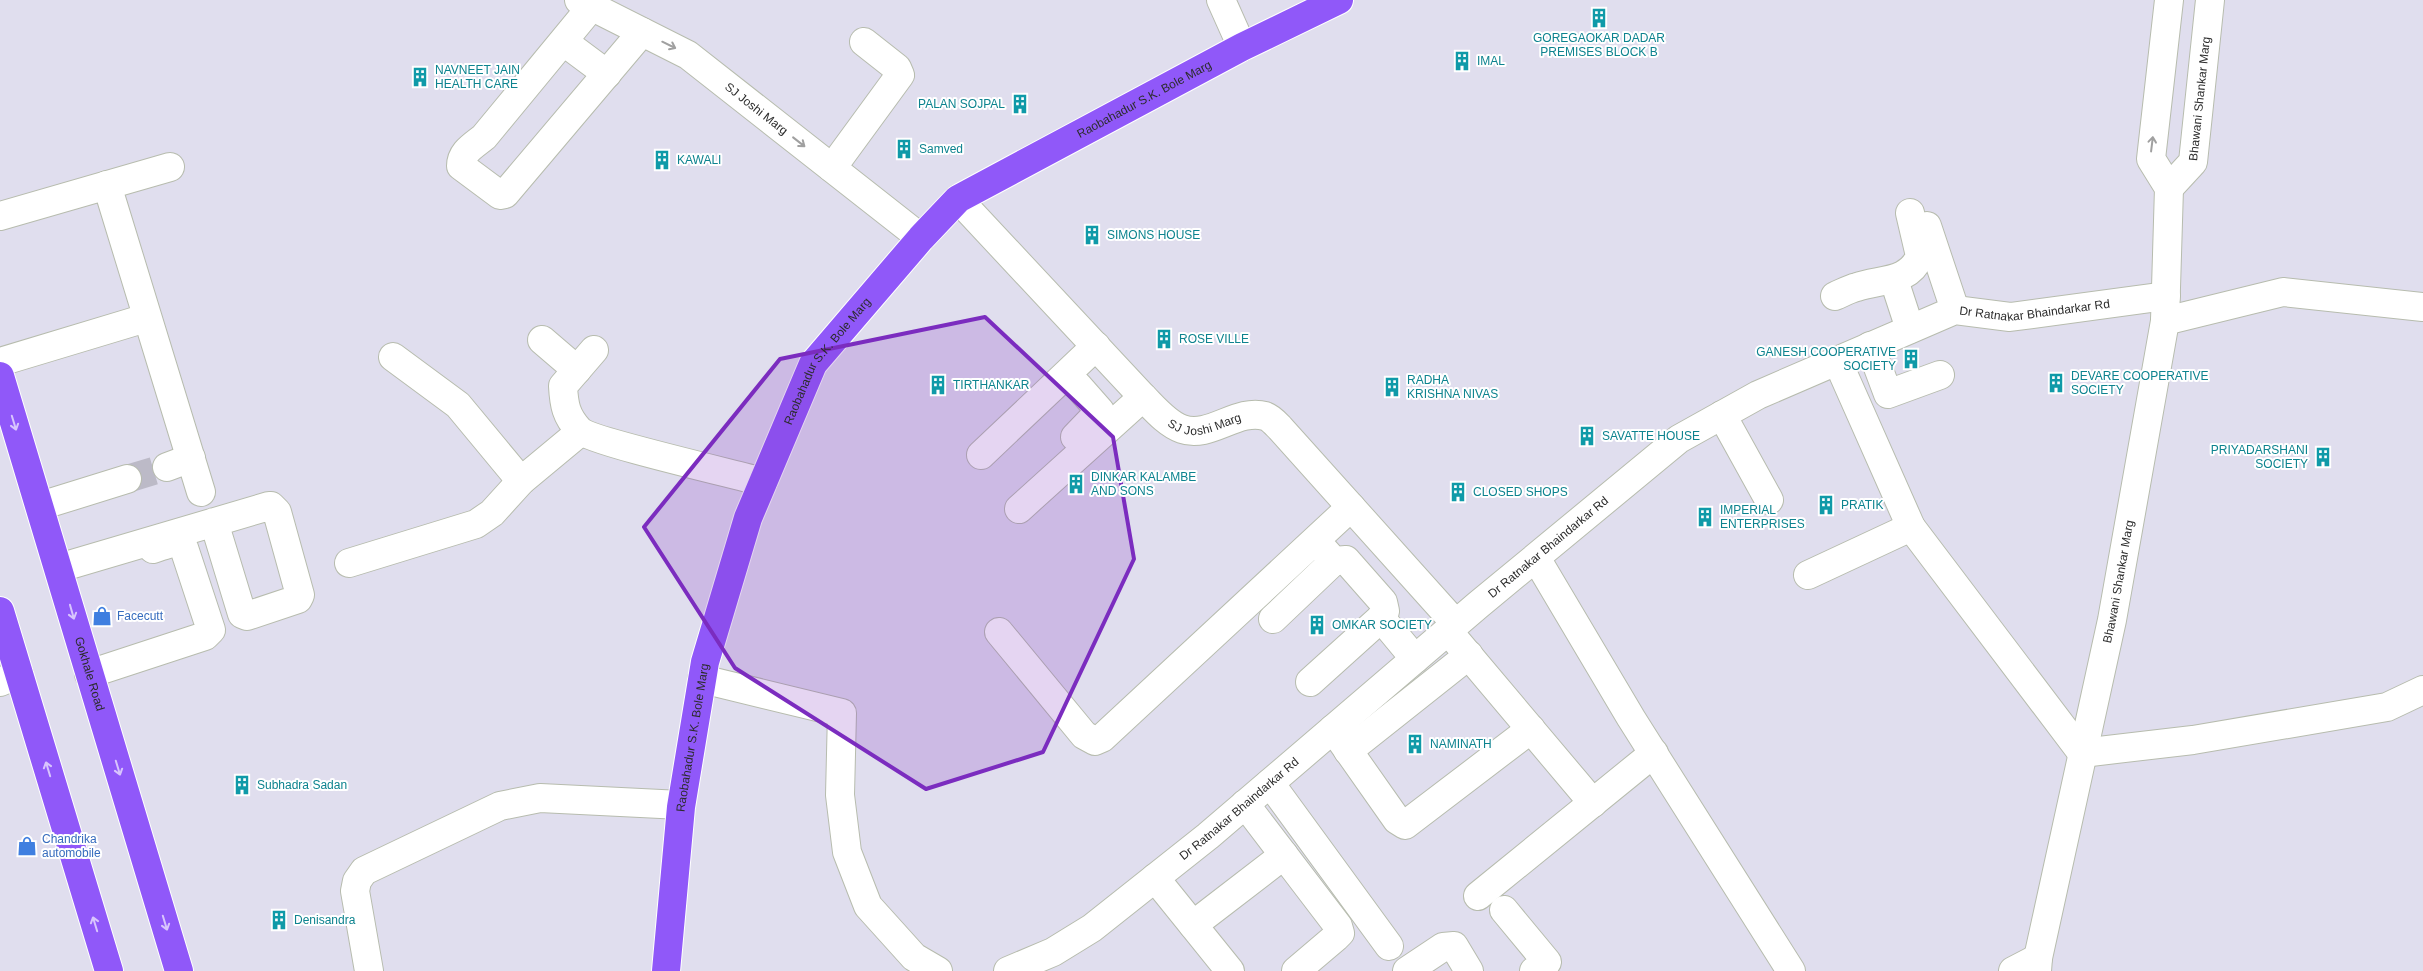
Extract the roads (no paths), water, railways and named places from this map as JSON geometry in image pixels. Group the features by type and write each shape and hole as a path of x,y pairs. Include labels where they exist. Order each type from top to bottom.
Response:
{"main road":[{"name":"Raobahadur S.K. Bole Marg","path":"666,971 681,805 704,662 748,518 813,364 921,238 958,199 1242,47 1339,0"},
{"name":"Gokhale Road","path":"0,376 179,971"},
{"path":"0,610 10,678 109,971"}],"street":[{"path":"1221,0 1242,47"},
{"path":"2169,0 2151,159 2169,188"},
{"name":"Bhawani Shankar Marg","path":"2037,964 2112,620 2165,309 2169,188 2193,162 2210,0"},
{"path":"585,3 564,42 484,137 466,151 461,159 461,166 494,192 500,195 505,194 642,32"},
{"name":"SJ Joshi Marg","path":"585,3 688,54 921,238"},
{"path":"564,42 607,74"},
{"path":"832,168 900,75 897,68 864,42"},
{"path":"0,216 170,167"},
{"path":"107,185 146,318 179,462 201,492"},
{"name":"SJ Joshi Marg","path":"958,199 1143,397 1182,430 1202,430 1253,414 1267,416 1280,428 1352,507 1452,627 1469,655 1593,802"},
{"path":"1835,296 1857,287 1894,280 1914,269 1920,256 1918,216 1955,310"},
{"path":"1894,280 1906,334"},
{"name":"Dr Ratnakar Bhaindarkar Rd","path":"1008,971 1059,961 1092,928 1245,804 1452,627 1679,439 1758,395 1870,346 1906,334 1955,310 2010,316 2165,309 2283,292 2423,307"},
{"path":"0,362 146,318"},
{"path":"542,340 586,360 563,386 564,408 580,432 609,442 763,482"},
{"path":"982,455 1096,346"},
{"path":"1870,346 1888,394 1940,375"},
{"path":"393,356 458,405 521,480"},
{"path":"1837,360 1911,527 2082,754 2194,740 2386,707 2423,690"},
{"path":"1124,376 1087,395 1099,408 1099,413 1014,506 1143,397"},
{"path":"1722,415 1768,500"},
{"path":"349,563 476,524 492,513 521,480 580,432"},
{"path":"40,506 127,479"},
{"path":"999,632 1084,736 1095,740 1102,738 1352,507"},
{"path":"61,574 214,522"},
{"path":"1808,575 1911,527"},
{"path":"1316,541 1334,561"},
{"path":"61,574 174,542 180,543 184,548 211,630 204,636 89,674"},
{"path":"1536,558 1654,753 1791,971"},
{"path":"1273,619 1334,561 1346,560 1383,602 1385,611 1381,618 1310,682"},
{"path":"1381,618 1415,659"},
{"path":"1348,751 1469,655"},
{"path":"702,680 842,713 840,795 847,852 868,906 914,957 938,971"},
{"path":"1333,729 1397,820 1405,825 1531,729"},
{"path":"1478,896 1654,753"},
{"path":"1270,783 1389,946"},
{"path":"370,971 356,891 357,881 364,871 500,806 540,798 681,805"},
{"path":"1245,804 1338,926 1340,933 1296,971"},
{"path":"1193,925 1284,854"},
{"path":"1155,878 1230,971"},
{"path":"1504,910 1549,968"},
{"path":"1407,971 1443,946 1450,945 1454,946 1469,971"},
{"path":"2012,971 2037,964"}],"tunnel":[{"path":"127,479 167,467"}],"place":[{"name":"GOREGAOKAR DADAR PREMISES BLOCK B","path":"1599,18"},
{"name":"IMAL","path":"1462,61"},
{"name":"NAVNEET JAIN HEALTH CARE","path":"420,77"},
{"name":"PALAN SOJPAL","path":"1020,104"},
{"name":"Samved","path":"904,149"},
{"name":"KAWALI","path":"662,160"},
{"name":"SIMONS HOUSE","path":"1092,235"},
{"name":"ROSE VILLE","path":"1164,339"},
{"name":"GANESH COOPERATIVE SOCIETY","path":"1911,359"},
{"name":"DEVARE COOPERATIVE SOCIETY","path":"2056,383"},
{"name":"TIRTHANKAR","path":"938,385"},
{"name":"RADHA KRISHNA NIVAS","path":"1392,387"},
{"name":"SAVATTE HOUSE","path":"1587,436"},
{"name":"PRIYADARSHANI SOCIETY","path":"2323,457"},
{"name":"DINKAR KALAMBE AND SONS","path":"1076,484"},
{"name":"CLOSED SHOPS","path":"1458,492"},
{"name":"PRATIK","path":"1826,505"},
{"name":"IMPERIAL ENTERPRISES","path":"1705,517"},
{"name":"Facecutt","path":"102,616"},
{"name":"OMKAR SOCIETY","path":"1317,625"},
{"name":"NAMINATH","path":"1415,744"},
{"name":"Subhadra Sadan","path":"242,785"},
{"name":"Chandrika automobile","path":"27,846"},
{"name":"Denisandra","path":"279,920"}]}
